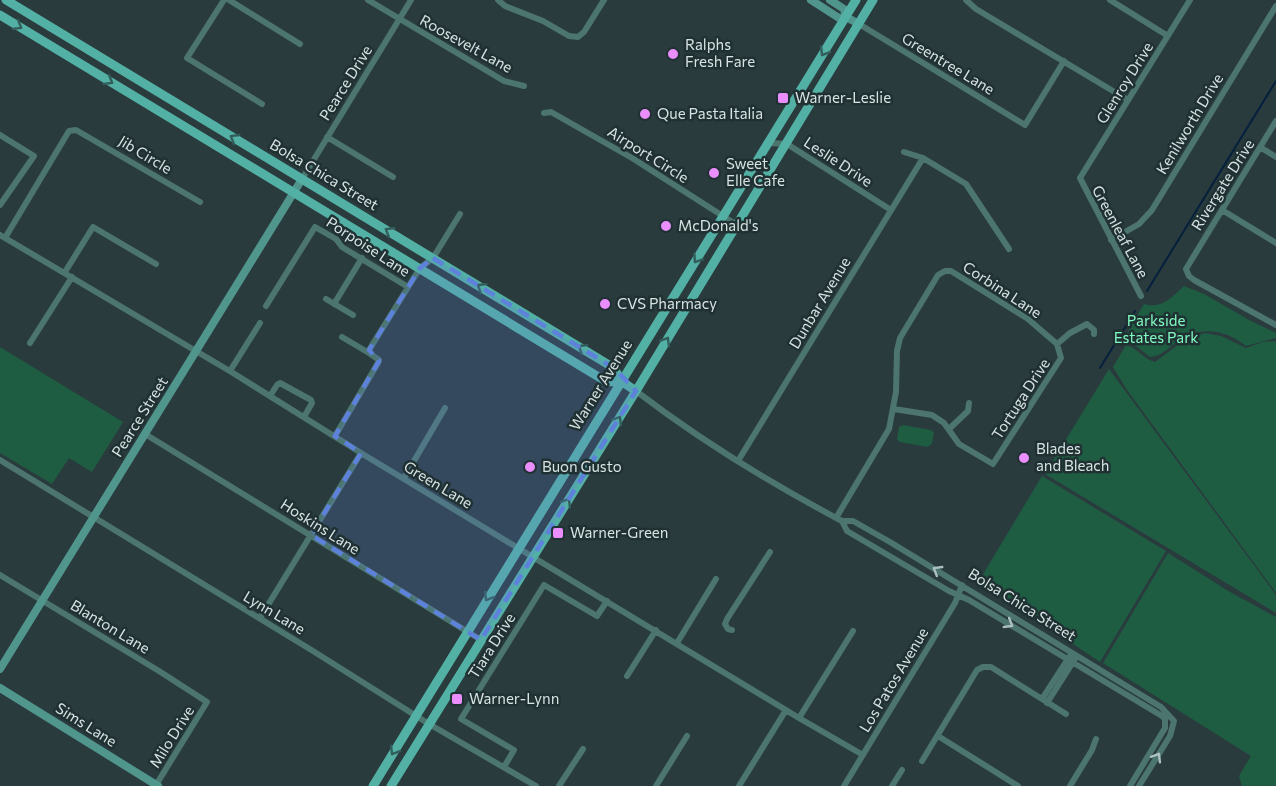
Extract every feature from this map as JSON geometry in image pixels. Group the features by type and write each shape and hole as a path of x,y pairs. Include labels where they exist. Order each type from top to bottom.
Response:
{"main road":[{"name":"Bolsa Chica Street","path":"6,0 614,368 621,381 636,391"},
{"name":"Warner Avenue","path":"373,786 621,381 725,217 856,0"},
{"path":"391,786 636,391 873,0"},
{"name":"Bolsa Chica Street","path":"0,15 607,382 621,381"},
{"path":"58,50 66,36"},
{"path":"498,316 507,302"}],"street":[{"path":"224,0 187,58 262,104"},
{"path":"229,0 300,44"},
{"name":"Roosevelt Lane","path":"368,0 504,81 524,86"},
{"name":"Pearce Drive","path":"302,179 411,0"},
{"path":"498,0 505,6 543,21 569,36 578,37 584,32 604,0"},
{"path":"811,0 838,18 846,17 859,24"},
{"path":"830,0 844,9 846,17"},
{"path":"966,0 976,9 1128,100"},
{"path":"1110,0 1168,36"},
{"name":"Glenroy Drive","path":"1080,178 1190,0"},
{"name":"Kenilworth Drive","path":"1111,240 1139,224 1152,210 1276,6"},
{"name":"Greentree Lane","path":"859,24 1025,125 1064,61"},
{"name":"Airport Circle","path":"544,112 551,112 592,134 737,225"},
{"name":"Rivergate Drive","path":"1276,121 1189,261 1187,272 1194,280 1276,325"},
{"name":"Jib Circle","path":"2,236 69,131 76,130 200,202"},
{"path":"0,135 34,156 0,205"},
{"path":"327,136 393,177"},
{"name":"Leslie Drive","path":"769,143 787,144 891,210"},
{"path":"1260,147 1276,157"},
{"path":"904,152 923,158 966,184 1009,249"},
{"name":"Dunbar Avenue","path":"738,461 923,158"},
{"name":"Greenleaf Lane","path":"1080,178 1141,296"},
{"name":"Pearce Street","path":"0,669 302,179"},
{"path":"1222,210 1276,243"},
{"path":"369,353 420,268 433,258 460,214"},
{"path":"65,272 93,227 156,264"},
{"name":"Porpoise Lane","path":"266,306 314,227 408,287"},
{"name":"Green Lane","path":"2,236 197,351 361,453 863,755"},
{"path":"334,304 362,258"},
{"name":"Corbina Lane","path":"894,409 897,351 900,338 935,278 942,273 951,271 1028,319 1057,344"},
{"path":"30,343 72,276"},
{"path":"326,299 353,315"},
{"path":"230,372 260,323"},
{"path":"1057,344 1070,333 1087,324 1094,330 1094,334"},
{"path":"335,436 378,363 377,358 342,337"},
{"name":"Tortuga Drive","path":"949,429 959,444 993,464 1061,357 1057,344"},
{"path":"270,396 276,385 280,383 311,400 304,417"},
{"name":"Bolsa Chica Street","path":"636,391 667,415 738,461 839,520 847,531 1161,707 1172,716 1173,728 1139,786"},
{"path":"839,520 889,429 894,409 932,416 949,429 968,411 969,403"},
{"path":"404,478 446,408"},
{"name":"Hoskins Lane","path":"145,434 481,640"},
{"path":"260,618 361,453"},
{"name":"Lynn Lane","path":"0,460 429,724 536,786"},
{"name":"Bolsa Chica Street","path":"839,520 853,520 962,585 1162,716 1165,719 1162,732 1130,786"},
{"path":"732,630 728,629 725,624 727,619 770,552"},
{"name":"Blanton Lane","path":"0,575 207,702"},
{"path":"677,643 716,579"},
{"name":"Tiara Drive","path":"504,767 514,750 461,718 544,585 597,616 607,601"},
{"name":"Los Patos Avenue","path":"844,786 962,585"},
{"path":"627,676 656,630"},
{"path":"799,718 853,631"},
{"path":"1045,701 1072,658"},
{"path":"922,761 977,670 983,667 991,667 1066,714"},
{"name":"Sims Lane","path":"0,688 157,785"},
{"name":"Milo Drive","path":"157,785 207,702"},
{"path":"739,786 786,710"},
{"path":"656,786 687,736"},
{"path":"938,736 1018,786"},
{"path":"1070,786 1096,739"},
{"path":"559,786 583,749"},
{"path":"892,786 902,770"}],"highlighted area":[{"path":"433,258 614,368 636,391 481,640 311,535 361,453 335,436 379,361 369,350 420,268"}],"green space":[{"name":"Parkside Estates Park","path":"1184,286 1204,294 1276,333 1276,338 1246,346 1222,333 1205,331 1187,336 1162,353 1150,357 1136,346 1123,340 1144,304 1161,304"},
{"path":"1205,333 1221,336 1246,348 1263,342 1276,341 1276,593 1127,390 1113,367 1126,345 1155,362 1187,338"},
{"path":"0,347 123,422 92,472 69,458 52,484 0,453"},
{"path":"1109,369 1276,595 1276,613 1045,474"},
{"path":"903,425 931,430 934,433 932,443 928,447 900,442 897,439 899,427"},
{"path":"1042,476 1166,551 1100,662 979,581"},
{"path":"1168,553 1230,592 1276,617 1276,786 1242,786 1239,776 1251,756 1103,663"}],"waterway":[{"path":"1147,291 1276,81"},
{"path":"1100,368 1135,311"}],"place":[{"name":"Ralphs Fresh Fare","path":"673,54"},
{"name":"Warner-Leslie","path":"783,98"},
{"name":"Que Pasta Italia","path":"645,114"},
{"name":"Sweet Elle Cafe","path":"714,173"},
{"name":"McDonald's","path":"666,226"},
{"name":"CVS Pharmacy","path":"605,304"},
{"name":"Blades and Bleach","path":"1024,458"},
{"name":"Buon Gusto","path":"530,467"},
{"name":"Warner-Green","path":"558,533"},
{"name":"Warner-Lynn","path":"457,699"}]}
